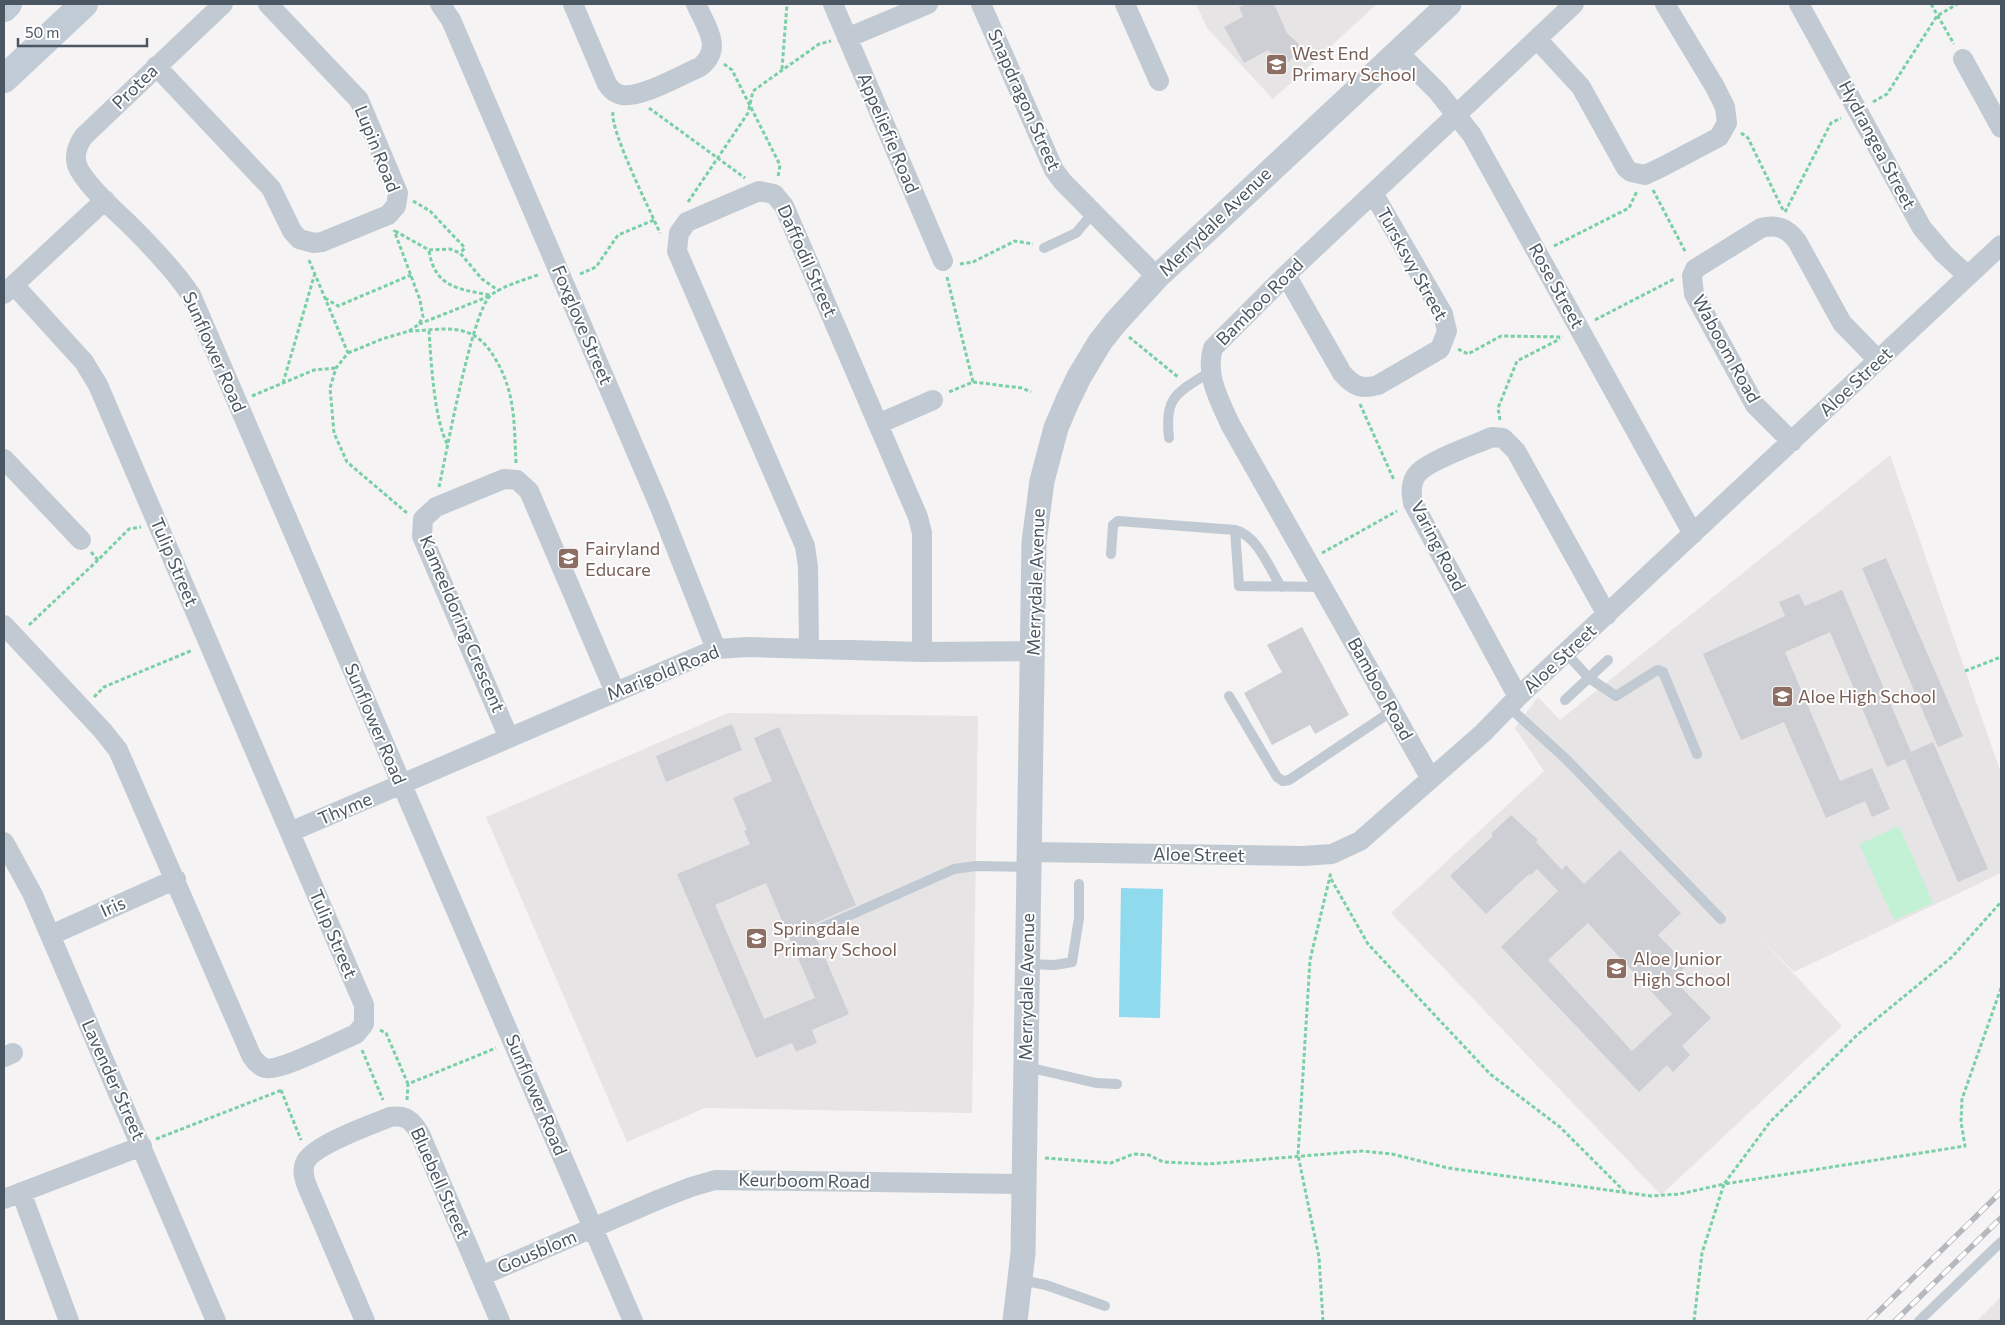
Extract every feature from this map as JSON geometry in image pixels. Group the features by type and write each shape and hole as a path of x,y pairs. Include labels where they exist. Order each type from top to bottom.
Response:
{"main road":[{"path":"4,8 8,4"},
{"path":"4,79 84,4"}],"street":[{"name":"Protea","path":"76,154 79,143 84,136 223,4"},
{"name":"Lupin Road","path":"268,4 359,100 398,193 391,222 314,243"},
{"name":"Foxglove Street","path":"440,4 451,20 659,505 716,650"},
{"path":"573,4 607,84 616,94 628,95 639,93 700,67 711,55 713,44 696,4"},
{"name":"Appeliefie Road","path":"833,4 943,261"},
{"path":"847,38 928,4"},
{"name":"Snapdragon Street","path":"981,4 1048,159 1063,182 1157,277"},
{"path":"1125,4 1159,81"},
{"name":"Merrydale Avenue","path":"1015,1321 1021,1280 1024,1184 1034,542 1042,481 1056,428 1079,377 1100,342 1157,277 1449,4"},
{"name":"Bamboo Road","path":"1431,779 1230,424 1210,372 1210,359 1213,348 1286,275 1574,4"},
{"path":"1537,39 1581,87 1626,168 1631,172 1645,174 1720,137 1727,123 1725,107 1666,4"},
{"name":"Hydrangea Street","path":"1799,4 1922,228 1937,247 1968,276"},
{"name":"Rose Street","path":"1398,52 1457,114 1472,135 1693,534"},
{"path":"1963,60 2001,128"},
{"path":"156,66 271,188 295,236 314,243"},
{"name":"Sunflower Road","path":"76,154 76,163 80,171 182,282 197,308 633,1321"},
{"name":"Daffodil Street","path":"687,222 750,194 767,191 774,194 784,206 918,517 922,533 922,652"},
{"name":"Tursksvy Street","path":"1351,383 1369,388 1378,385 1433,353 1444,342 1447,331 1443,314 1373,193"},
{"path":"9,290 105,200"},
{"path":"687,222 679,233 678,251 805,546 808,567 809,648"},
{"name":"Waboom Road","path":"1781,227 1770,226 1761,228 1695,269 1692,276 1694,294 1756,405 1792,442"},
{"path":"1781,227 1790,232 1797,241 1842,322 1878,360"},
{"name":"Aloe Street","path":"1029,860 1303,856 1332,854 1360,841 1484,733 1513,702 2001,245"},
{"path":"1286,275 1342,373 1351,383"},
{"name":"Tulip Street","path":"9,290 92,372 364,1005 360,1029"},
{"path":"878,424 932,400"},
{"name":"Varing Road","path":"1503,438 1492,437 1426,466 1417,474 1412,498 1513,702"},
{"path":"1503,438 1516,450 1606,616"},
{"path":"4,458 81,540"},
{"name":"Kameeldoring Crescent","path":"509,738 422,536 429,513 504,479 517,480"},
{"path":"517,480 529,491 615,692"},
{"path":"10,632 83,708 103,731 126,763 250,1055 264,1067 272,1068 360,1029"},
{"name":"Marigold Road","path":"401,784 716,650 748,647 922,652 1032,651"},
{"name":"Thyme","path":"290,832 401,784"},
{"name":"Lavender Street","path":"4,842 32,893 51,935 216,1321"},
{"name":"Iris","path":"51,935 176,879"},
{"name":"Bluebell Street","path":"308,1157 322,1147 398,1117 413,1122 420,1134 500,1321"},
{"path":"69,1321 12,1195 142,1146"},
{"path":"308,1157 304,1170 307,1186 365,1321"},
{"name":"Keurboom Road","path":"593,1228 691,1187 715,1180 1024,1184"},
{"name":"Gousblom","path":"481,1276 593,1228"}],"lane":[{"path":"1044,248 1076,233 1093,213"},
{"path":"1169,438 1168,408 1183,389 1210,372"},
{"path":"1111,554 1113,525 1118,521 1235,530 1242,532 1254,543 1281,587"},
{"path":"1235,530 1239,586 1322,587"},
{"path":"1566,653 1589,678 1616,696 1654,672 1658,670 1663,672 1697,754"},
{"path":"1565,700 1608,660"},
{"path":"1229,696 1276,777 1283,781 1289,780 1392,712"},
{"path":"1513,702 1721,918"},
{"path":"819,929 954,869 1029,860"},
{"path":"1028,964 1055,966 1072,962 1079,918 1080,884"},
{"path":"1026,1066 1096,1083 1117,1084"},
{"path":"1919,1321 2001,1242"},
{"path":"1021,1280 1046,1285 1104,1306"}],"path":[{"path":"782,69 787,4"},
{"path":"1931,4 1963,60"},
{"path":"1937,16 1957,4"},
{"path":"687,222 684,206 748,113 753,91 819,44 847,38"},
{"path":"711,55 732,70 780,165 774,194"},
{"path":"639,93 651,110 700,143 746,179 750,194"},
{"path":"616,94 612,118 623,150 663,240 678,251"},
{"path":"1727,123 1748,138 1785,214 1781,227"},
{"path":"1538,254 1629,208 1645,174"},
{"path":"1503,438 1498,408 1517,361 1695,269 1645,174"},
{"path":"398,193 430,211 464,248 460,253"},
{"path":"409,331 418,325 499,291 560,274 596,267 618,235 654,220"},
{"path":"391,222 400,235 428,250 450,249 460,253 482,280 499,291"},
{"path":"391,222 420,300 423,317 418,325"},
{"path":"973,382 943,261 960,265 973,262 1015,241 1044,248"},
{"path":"314,243 308,258 348,353"},
{"path":"428,250 431,266 451,287 490,296"},
{"path":"283,383 315,273"},
{"path":"325,297 338,306 411,275"},
{"path":"490,296 482,309 474,335 468,351 448,446 429,513 408,514 378,490 347,462 334,433 330,388 336,368 348,353 382,339 409,331 464,331 474,335 491,352 508,386 515,421 517,480"},
{"path":"429,330 439,416 443,437 448,446"},
{"path":"1126,334 1184,382"},
{"path":"1444,342 1468,354 1500,336 1561,339"},
{"path":"237,402 314,370 336,368"},
{"path":"932,400 973,382 1022,388 1031,392"},
{"path":"1308,561 1412,498 1392,478 1351,383"},
{"path":"10,632 98,560 129,529 158,525"},
{"path":"81,540 98,560"},
{"path":"83,708 104,687 210,645"},
{"path":"1965,671 2001,657"},
{"path":"1323,1321 1318,1257 1298,1155 1310,960 1331,878 1332,854"},
{"path":"1331,878 1368,944 1381,959 1490,1074 1560,1127 1625,1191"},
{"path":"1694,1321 1702,1253 1724,1184 1770,1122 1857,1035 1952,957 2001,902"},
{"path":"1039,1158 1112,1163 1133,1154 1149,1155 1163,1162 1208,1164 1362,1151 1392,1154 1448,1168 1651,1196 1680,1194 1724,1184 1965,1146 1961,1122 1962,1099 2001,988"},
{"path":"360,1029 386,1033 408,1084 398,1117"},
{"path":"360,1029 398,1117"},
{"path":"408,1084 513,1041"},
{"path":"272,1068 308,1157"},
{"path":"142,1146 282,1090"}],"shaded area":[{"name":"West End Primary School","path":"1196,4 1377,4 1273,99 1207,28"},
{"path":"1890,455 2001,773 2001,873 1794,972 1759,936 1842,1026 1661,1195 1391,913 1544,771 1515,728 1538,697 1560,720"},
{"name":"Springdale Primary School","path":"728,713 978,716 972,1113 705,1108 627,1142 486,817"},
{"path":"2001,1297 2001,1321 1977,1321"}],"green space":[{"path":"1899,826 1933,903 1894,920 1859,844"}],"water":[{"path":"1121,888 1163,889 1160,1018 1119,1017"}],"building":[{"path":"1248,4 1274,4 1287,33 1303,48 1284,66 1268,50 1244,63 1224,27 1243,17 1239,7"},
{"path":"1886,558 1963,736 1938,747 1862,568"},
{"path":"1842,590 1911,752 1933,742 1988,869 1958,882 1905,759 1887,767 1830,632 1785,652 1840,781 1872,768 1890,809 1872,817 1865,801 1826,818 1784,722 1741,740 1703,654 1785,616 1779,602 1799,594 1805,606"},
{"path":"1302,627 1349,715 1315,734 1310,725 1272,745 1244,693 1282,672 1267,645"},
{"path":"732,724 742,750 666,782 656,756"},
{"path":"779,727 856,905 811,925 849,1014 812,1030 817,1043 796,1052 792,1043 756,1058 677,874 750,844 744,831 747,830 733,798 772,781 754,738","holes":["766,883 815,998 764,1019 715,905"]},
{"path":"1511,815 1538,840 1536,842 1562,870 1566,865 1584,884 1620,850 1681,913 1658,935 1687,965 1673,979 1711,1018 1682,1046 1690,1055 1673,1072 1667,1065 1639,1092 1501,947 1558,891 1537,869 1531,875 1529,874 1486,914 1450,876 1493,836 1491,834","holes":["1588,923 1672,1014 1632,1051 1548,960"]}],"railway":[{"path":"1869,1321 2001,1192"},
{"path":"1895,1321 2001,1218"}],"place":[{"name":"West End Primary School","path":"1276,64"},
{"name":"Fairyland Educare","path":"569,559"},
{"name":"Aloe High School","path":"1782,697"},
{"name":"Springdale Primary School","path":"757,939"},
{"name":"Aloe Junior High School","path":"1617,969"}]}
